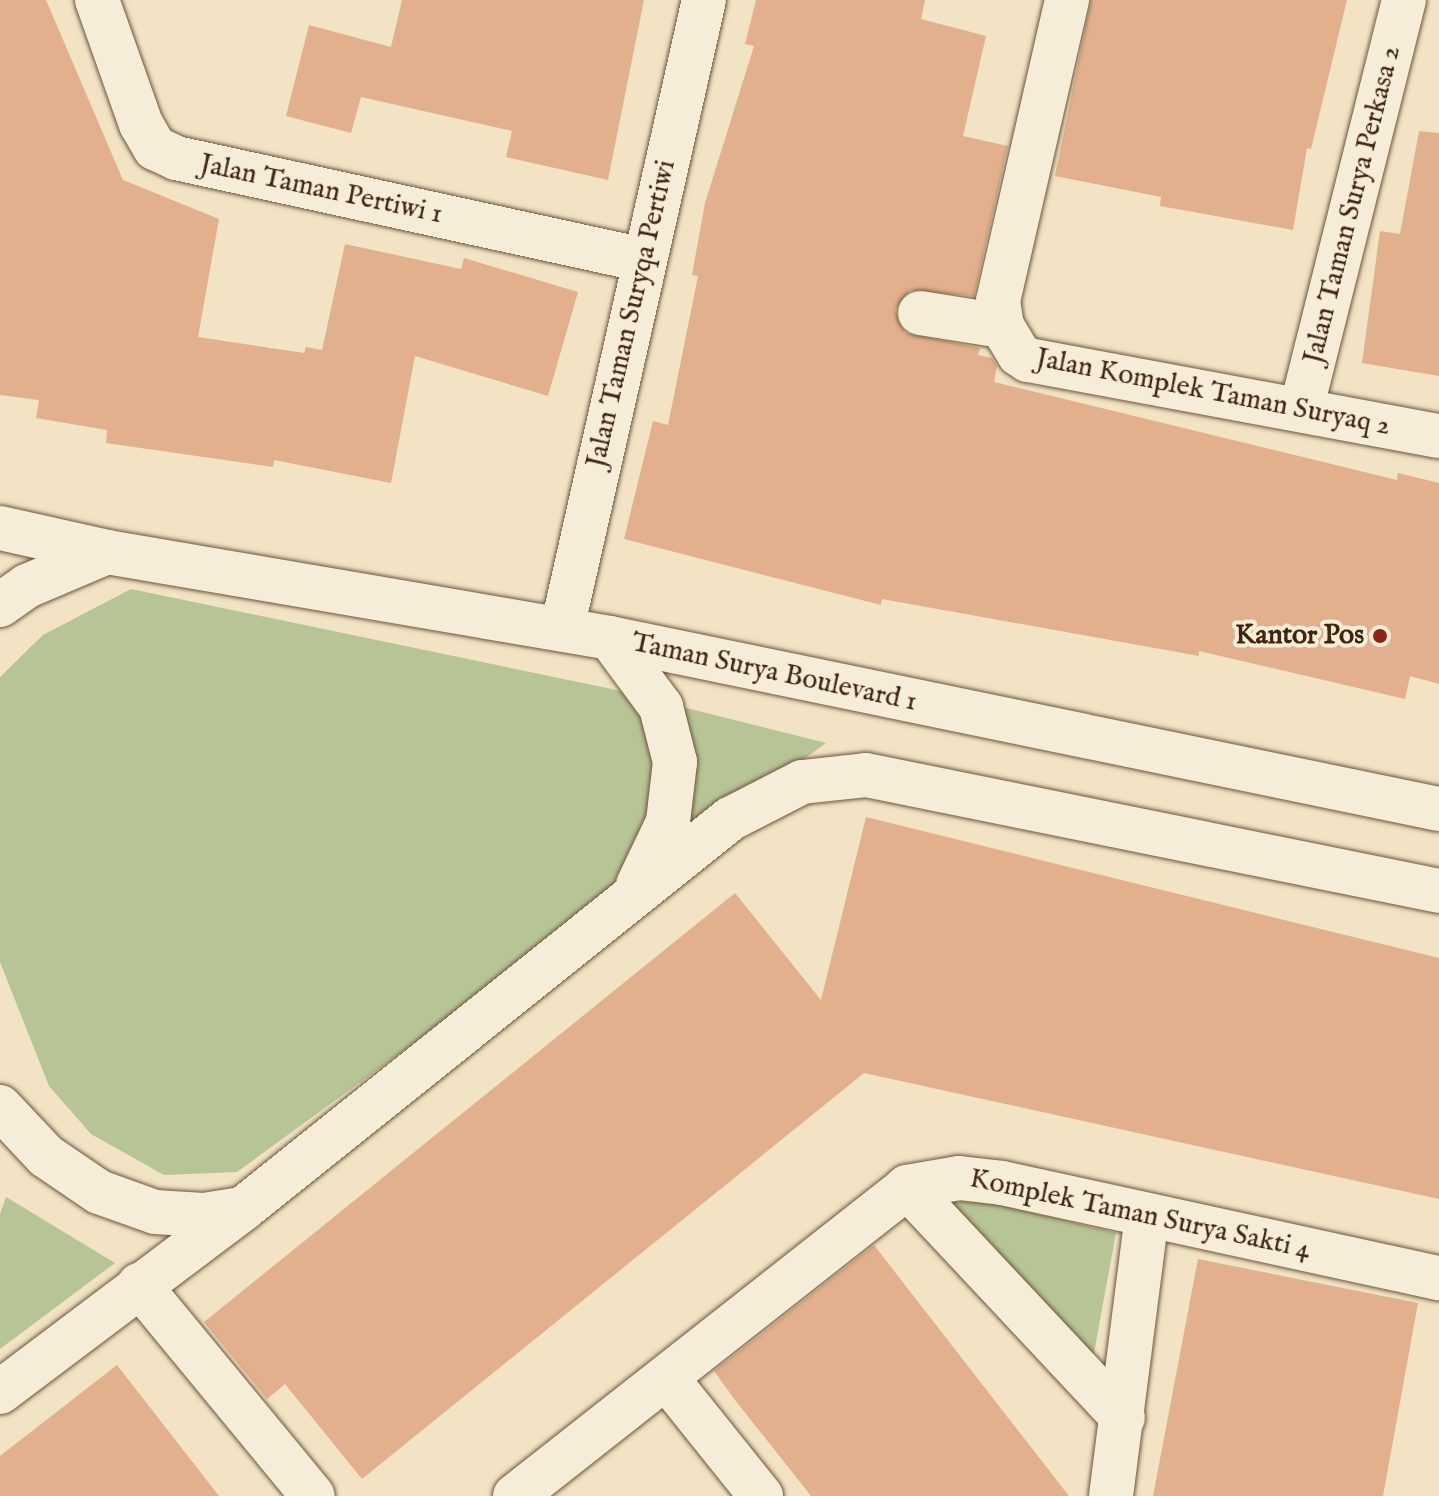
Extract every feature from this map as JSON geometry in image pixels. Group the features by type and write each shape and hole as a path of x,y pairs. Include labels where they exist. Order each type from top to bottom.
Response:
{"street":[{"name":"Jalan Taman Pertiwi 1","path":"97,0 141,124 155,148 176,158 644,260"},
{"name":"Jalan Taman Suryqa Pertiwi","path":"562,629 704,0"},
{"path":"920,313 1002,326 998,301 1067,0"},
{"name":"Jalan Taman Surya Perkasa 2","path":"1301,410 1404,0"},
{"name":"Jalan Komplek Taman Suryaq 2","path":"1002,326 1028,360 1439,436"},
{"name":"Taman Surya Boulevard 1","path":"0,528 107,552 610,638 1439,809"},
{"path":"0,605 27,586 107,552"},
{"path":"610,638 661,707 675,762 668,822 634,894"},
{"path":"0,1392 244,1208 634,894 755,803 802,782 840,775 866,775 1439,891"},
{"path":"0,1107 46,1156 99,1192 130,1205 204,1215 244,1208"},
{"name":"Komplek Taman Surya Sakti 4","path":"515,1496 668,1380 881,1203 907,1187 959,1178 1439,1278"},
{"path":"907,1187 1123,1418"},
{"path":"1111,1496 1147,1215"},
{"path":"139,1285 313,1496"},
{"path":"668,1380 761,1496"}],"green space":[{"path":"131,589 607,688 826,743 237,1172 164,1175 91,1134 49,1086 0,962 0,677 43,635"},
{"path":"6,1197 115,1263 0,1349 0,1214"},
{"path":"980,1200 1116,1233 1091,1369 941,1204"}],"building":[{"path":"0,0 46,0 123,180 219,219 198,337 304,353 306,347 322,350 345,244 461,269 464,258 578,292 548,396 415,356 391,483 274,460 273,467 106,443 107,430 36,418 39,400 0,395"},
{"path":"402,0 644,0 608,180 506,157 512,131 361,97 351,133 286,116 309,25 391,47"},
{"path":"756,0 925,0 921,19 986,36 963,136 1008,146 974,296 910,290 895,310 905,333 980,348 978,355 992,358 997,366 994,382 1397,480 1398,473 1439,483 1439,684 1410,676 1405,699 1199,651 1199,656 882,599 881,605 624,539 653,421 668,425 698,276 692,275 705,203 754,46 745,44"},
{"path":"1091,0 1347,0 1311,149 1307,148 1293,230 1160,206 1161,197 1055,176"},
{"path":"1419,131 1439,133 1439,376 1362,363 1380,231 1400,234"},
{"path":"866,817 1439,958 1439,1199 864,1073 362,1479 285,1384 267,1399 204,1322 735,893 821,1000"},
{"path":"874,1245 1069,1496 811,1496 735,1400 714,1371"},
{"path":"1198,1259 1418,1303 1383,1496 1153,1496"},
{"path":"117,1365 219,1496 0,1496 0,1456"}],"place":[{"name":"Kantor Pos","path":"1380,636"}]}
